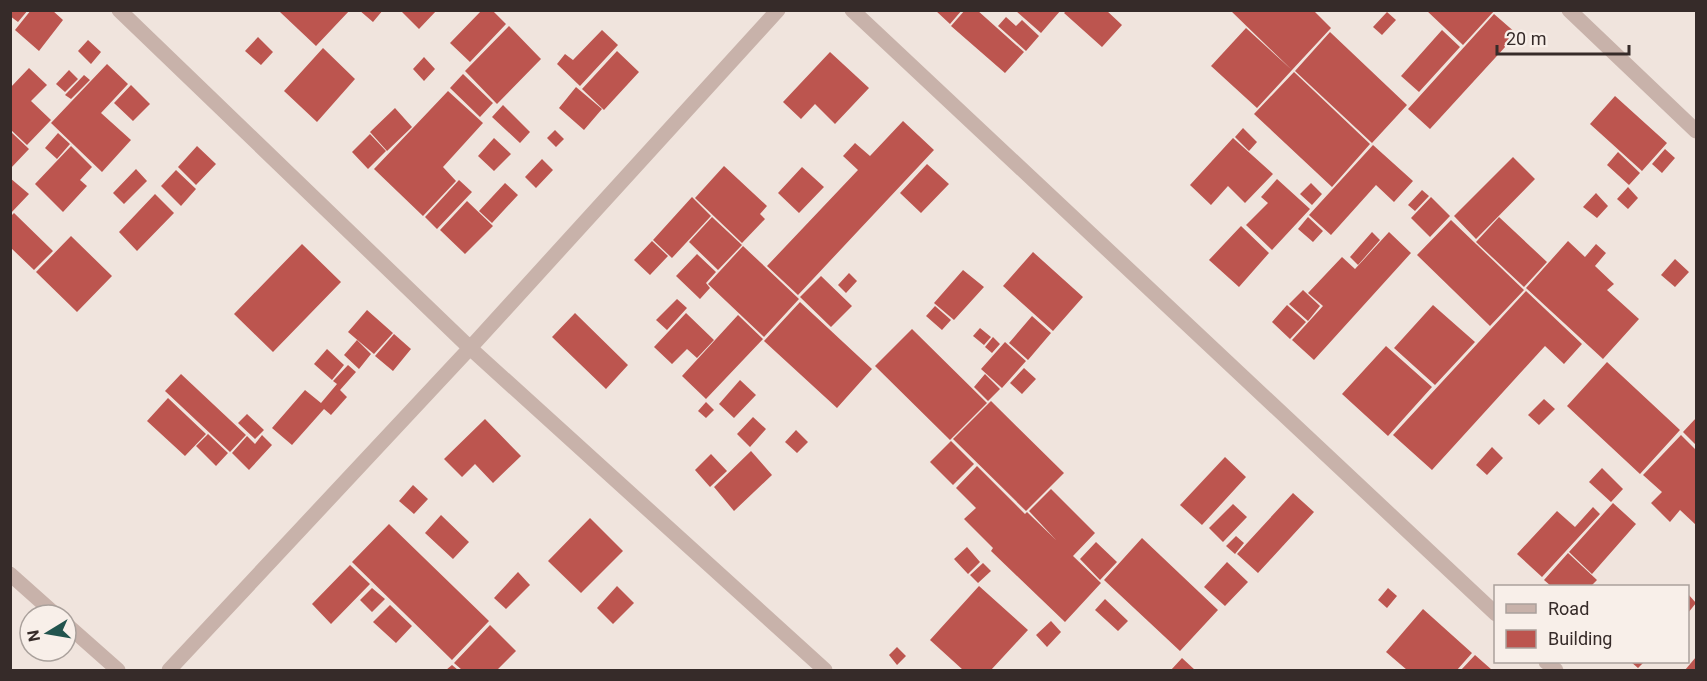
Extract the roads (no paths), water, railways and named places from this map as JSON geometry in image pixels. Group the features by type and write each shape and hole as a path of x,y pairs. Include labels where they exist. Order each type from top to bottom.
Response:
{"street":[{"path":"119,10 470,348 825,670"},
{"path":"169,670 470,348 778,10"},
{"path":"852,10 1494,612"},
{"path":"1569,10 1696,131"},
{"path":"10,574 43,603"},
{"path":"78,635 118,670"}]}
